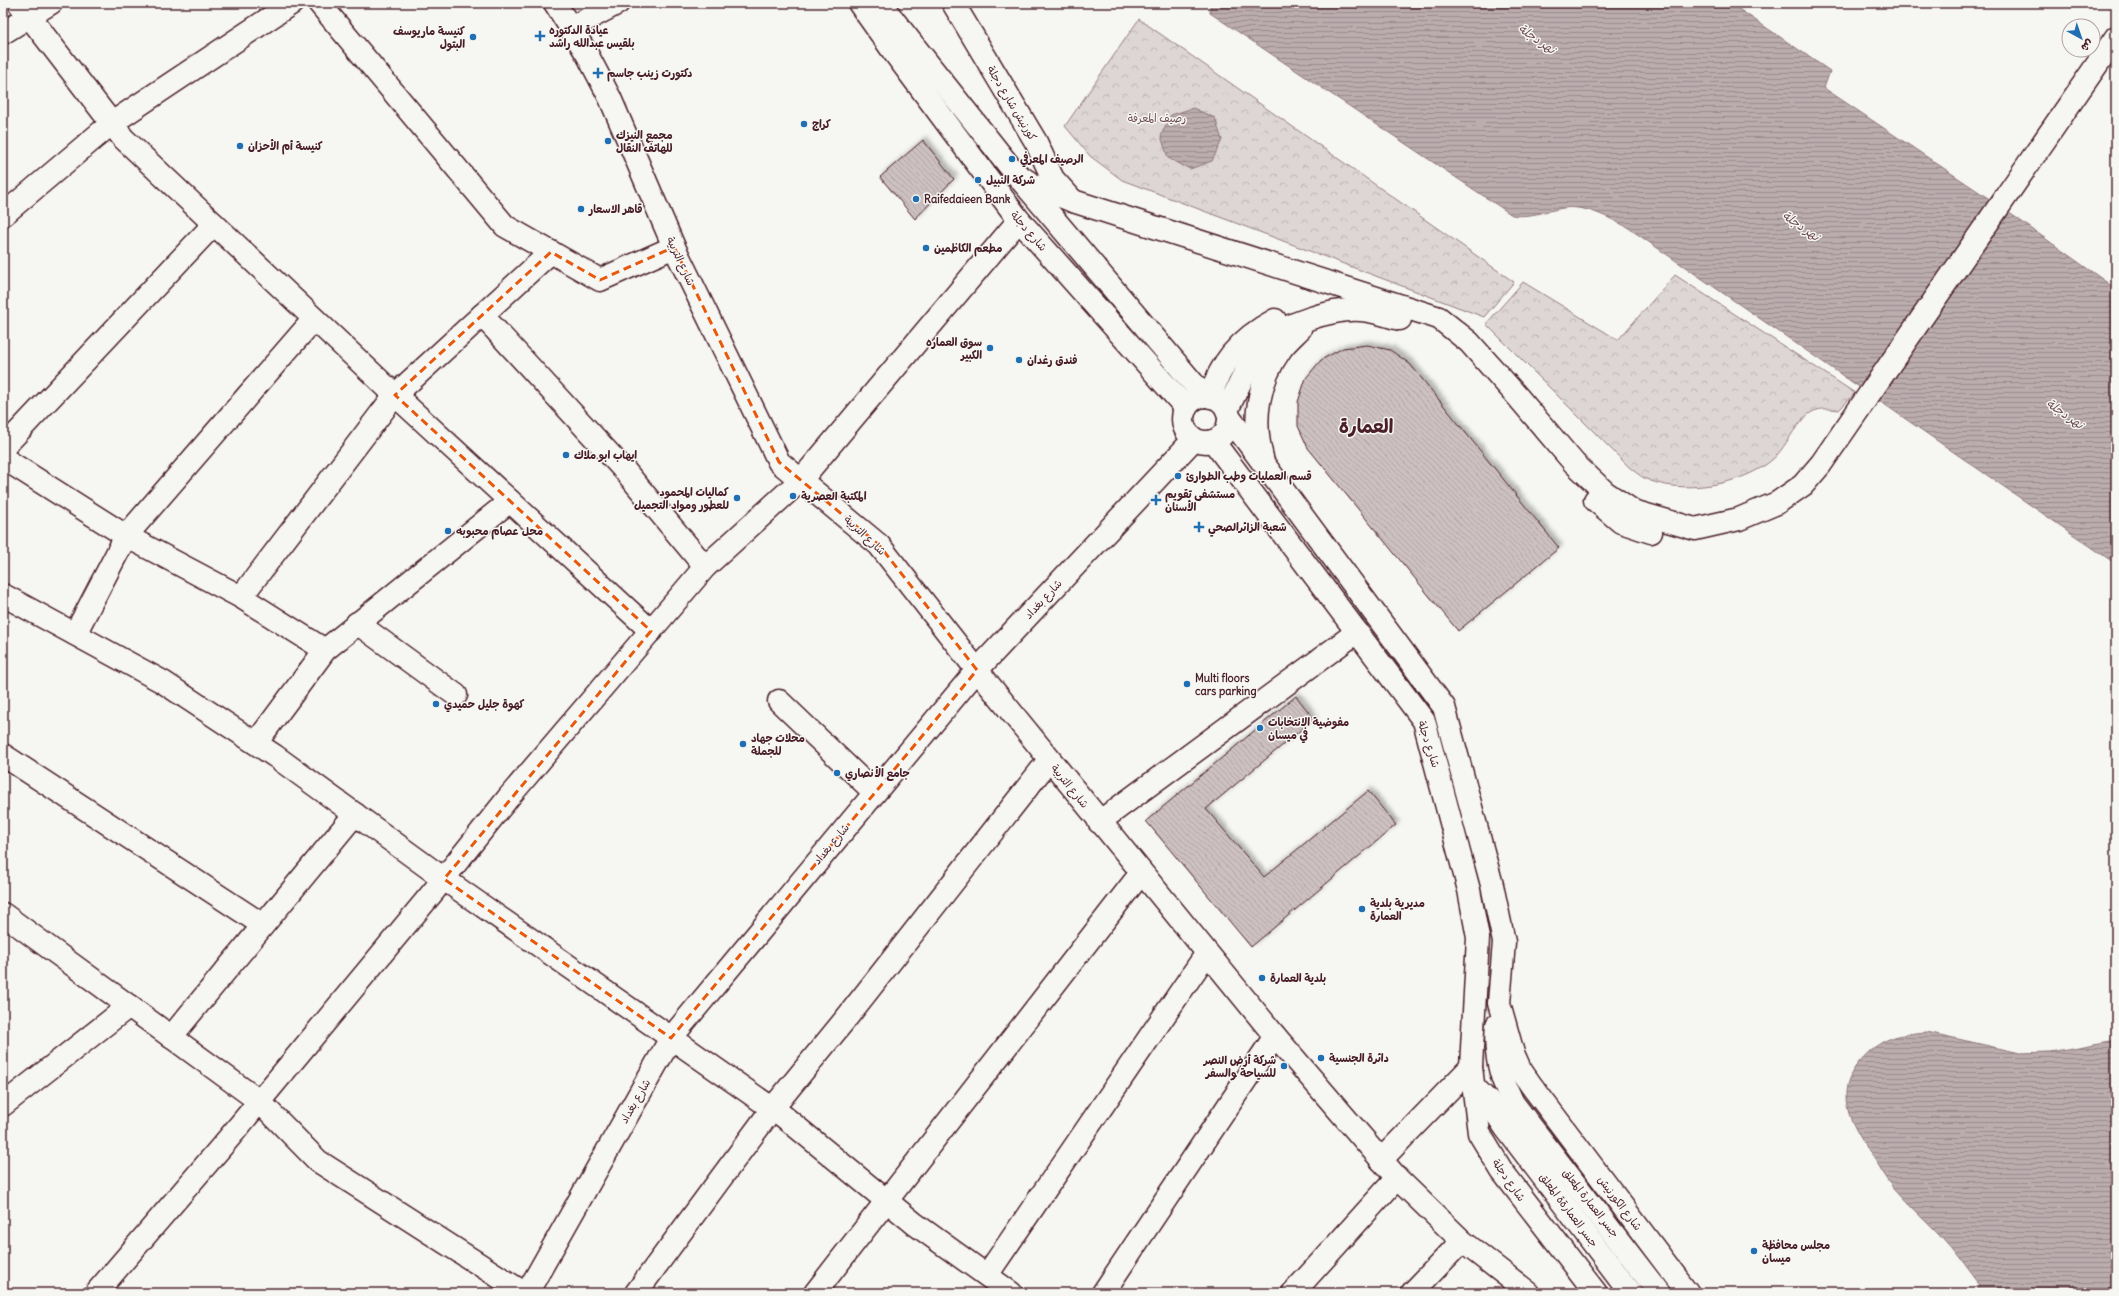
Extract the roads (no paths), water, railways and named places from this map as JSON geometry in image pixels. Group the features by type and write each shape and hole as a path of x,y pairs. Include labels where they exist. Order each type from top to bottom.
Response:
{"street":[{"path":"3,33 23,10 51,3"},
{"path":"3,215 112,123 292,3"},
{"path":"319,3 505,226 600,280 674,247"},
{"name":"شارع التربية","path":"556,3 610,98 674,247 779,462 879,545 1099,822 1275,1036 1396,1178 1462,1241 1530,1293"},
{"path":"571,28 618,3"},
{"name":"شارع دجلة","path":"859,3 1019,220 1211,406"},
{"name":"شارع دجلة","path":"880,3 1015,173 1211,406 1262,461 1444,707 1492,885 1504,942 1496,1036 1498,1064 1513,1121"},
{"name":"كورنيش شارع دجلة","path":"953,3 1036,142 1052,179 1073,201"},
{"path":"23,10 123,138 395,395 651,631"},
{"path":"1211,406 1220,370 1227,358 1253,334 1268,324 1290,313 1338,298 1374,304 1438,318 1469,342 1518,396 1574,463 1606,493 1633,511 1694,529 1739,519 1777,503 1803,485 1821,464 2116,37"},
{"path":"1015,173 1033,185 1073,201 1374,304 1429,327 1461,353 1521,414 1560,464 1583,489 1621,522 1658,535 1694,542 1733,535 1759,526 1800,505 1816,492 2029,176 2116,52"},
{"path":"96,1293 259,1101 444,879 508,798 705,567 801,480 1019,220"},
{"path":"3,448 214,224"},
{"path":"241,597 395,395 551,252"},
{"path":"1211,406 1263,345 1275,334 1308,320 1374,304"},
{"path":"482,315 626,472 705,567"},
{"path":"74,634 126,536 314,319"},
{"path":"1262,461 1256,430 1256,415 1262,388 1281,349 1308,320"},
{"name":"شارع دجلة","path":"1211,406 1183,421 1185,428 1204,440 1357,632 1424,720 1468,883 1478,938 1472,1077 1479,1133 1488,1149 1522,1198 1596,1293"},
{"name":"شارع بغداد","path":"527,1293 671,1038 977,670 1204,440 1225,432 1211,406"},
{"path":"3,458 126,536 241,597 325,650"},
{"path":"256,743 325,650 510,501"},
{"path":"3,595 163,682 256,743 444,879 772,1110 783,1116 915,1224 1011,1293"},
{"path":"357,623 456,695"},
{"path":"1099,822 1357,632"},
{"path":"779,701 874,792"},
{"path":"3,755 263,925"},
{"path":"636,1293 772,1110 848,1016 1049,760"},
{"path":"171,1037 355,814"},
{"path":"815,1293 1141,873"},
{"path":"3,914 259,1101 318,1161 524,1293"},
{"path":"987,1275 1207,954"},
{"name":"شارع دجلة","path":"1499,1003 1513,1053 1520,1069 1551,1114"},
{"path":"3,1105 129,1006"},
{"path":"1103,1293 1275,1036"},
{"path":"1382,1160 1472,1077 1488,1101 1513,1121"},
{"name":"شارع الكورنيش","path":"1551,1114 1688,1293"},
{"name":"جسر العمارةة المعلق","path":"1513,1121 1631,1293"},
{"name":"جسر العمارة المعلق","path":"1513,1121 1659,1293"},
{"path":"1293,1293 1396,1178"},
{"path":"1412,1293 1462,1241"}],"water":[{"name":"نهر دجلة","path":"1210,3 1730,3 1830,71 1824,88 1994,202 2116,289 2116,564 1627,227 1612,219 1580,208 1563,208 1525,216 1512,215 1210,13"},
{"path":"1193,108 1215,118 1222,140 1212,161 1190,169 1168,158 1161,136 1171,115"},
{"path":"1927,1032 2020,1053 2050,1052 2116,1040 2116,1293 1977,1293 1981,1287 1956,1254 1940,1235 1900,1195 1889,1181 1851,1120 1846,1097 1847,1085 1852,1073 1860,1061 1867,1053 1882,1042 1907,1034"}],"place":[{"name":"عيادة الدكتوره بلقيس عبدالله راشد","path":"540,36"},
{"name":"كنيسة ماريوسف البتول","path":"473,37"},
{"name":"دكتورت زينب جاسم","path":"598,73"},
{"name":"كراج","path":"804,124"},
{"name":"مجمع النيزك للهاتف النقال","path":"608,141"},
{"name":"كنيسة أم الأحزان","path":"240,146"},
{"name":"الرصيف المعرفي","path":"1012,159"},
{"name":"شركة النبيل","path":"978,180"},
{"name":"Raifedaieen Bank","path":"916,199"},
{"name":"قاهر الاسعار","path":"581,209"},
{"name":"مطعم الكاظمين","path":"926,248"},
{"name":"سوق العماره الكبير","path":"990,348"},
{"name":"فندق رغدان","path":"1019,360"},
{"name":"ايهاب ابو ملاك","path":"566,455"},
{"name":"قسم العمليات وطب الطوارئ","path":"1178,476"},
{"name":"المكتبة العصرية","path":"793,496"},
{"name":"كماليات المحمود للعطور ومواد التجميل","path":"737,498"},
{"name":"مستشفى تقويم الأسنان","path":"1156,500"},
{"name":"شعبة الزائرالصحي","path":"1199,527"},
{"name":"محل عصام محبوبه","path":"448,531"},
{"name":"Multi floors cars parking","path":"1187,684"},
{"name":"كهوة جليل حميدي","path":"436,704"},
{"name":"مفوضية الانتخابات في ميسان","path":"1260,728"},
{"name":"محلات جهاد للجملة","path":"743,744"},
{"name":"جامع الأنصاري","path":"837,773"},
{"name":"مديرية بلدية العمارة","path":"1362,909"},
{"name":"بلدية العمارة","path":"1262,978"},
{"name":"دائرة الجنسية","path":"1321,1058"},
{"name":"شركة أرض النصر للسياحة والسفر","path":"1284,1066"},
{"name":"مجلس محافظة ميسان","path":"1754,1251"}],"district":[{"name":"العمارة","path":"1366,426"}],"park label":[{"name":"رصيف المعرفة","path":"1157,118"}]}
